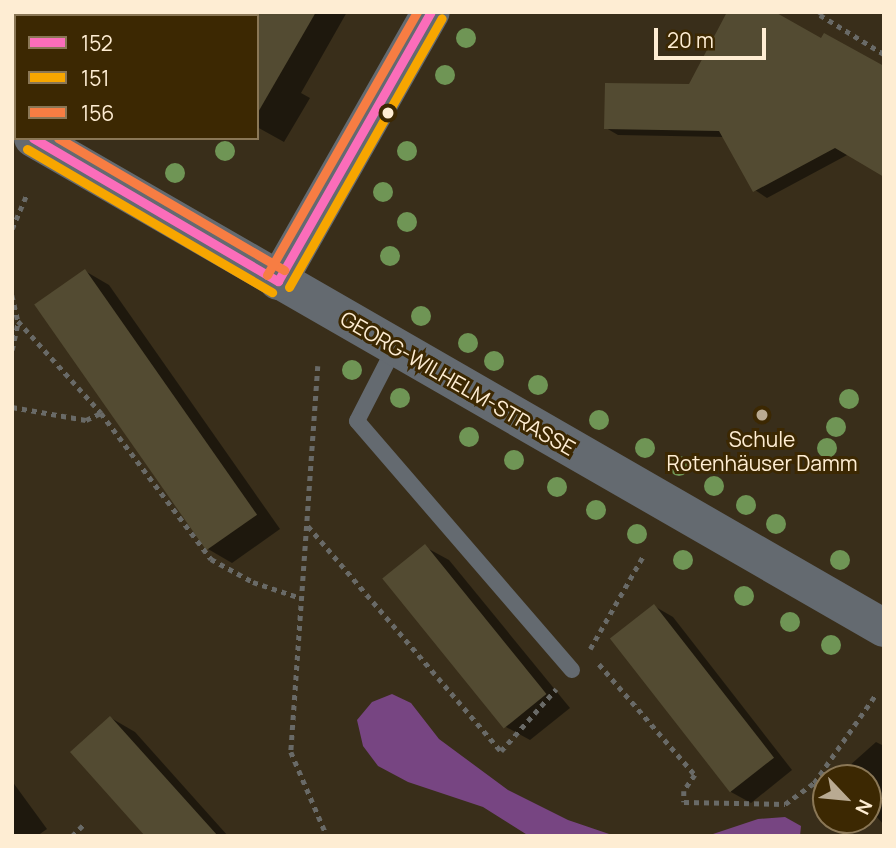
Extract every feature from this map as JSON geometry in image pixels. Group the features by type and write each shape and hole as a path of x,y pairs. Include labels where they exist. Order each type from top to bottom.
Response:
{"street":[{"path":"278,281 431,12"},
{"name":"GEORG-WILHELM-STRASSE","path":"36,140 884,628"}],"lane":[{"path":"395,347 357,421 572,670"}],"path":[{"path":"220,12 227,12"},
{"path":"822,12 820,15 884,54"},
{"path":"12,229 27,194"},
{"path":"12,295 18,321 12,350"},
{"path":"18,321 101,413 211,559 253,582 301,598"},
{"path":"318,366 291,752 327,836"},
{"path":"12,407 86,420 101,413"},
{"path":"308,526 501,751 572,670"},
{"path":"643,556 588,652 695,775 684,791 684,802 785,804 812,784"},
{"path":"827,764 876,695"},
{"path":"72,836 86,822"}],"shaded area":[{"path":"392,694 411,703 439,739 508,790 568,820 615,836 529,836 483,807 408,782 378,766 363,746 357,720 372,702"},
{"path":"785,817 801,826 800,836 707,836 758,819"}],"building":[{"path":"316,12 259,111 259,14"},
{"path":"727,12 775,12 821,38 824,33 884,66 884,177 835,148 753,192 719,131 604,129 605,83 689,84"},
{"path":"85,269 257,515 206,550 34,305"},
{"path":"425,544 546,694 504,729 382,579"},
{"path":"654,604 774,758 730,792 610,638"},
{"path":"110,716 218,836 145,836 70,752"}],"transit line":[{"name":"156","path":"267,275 417,12"},
{"name":"152","path":"278,281 431,12"},
{"name":"151","path":"289,287 442,18"},
{"name":"152","path":"36,140 278,281"},
{"name":"156","path":"61,140 284,270"},
{"name":"151","path":"27,149 272,292"}],"place":[{"name":"Schule Rotenhäuser Damm","path":"762,415"}]}
